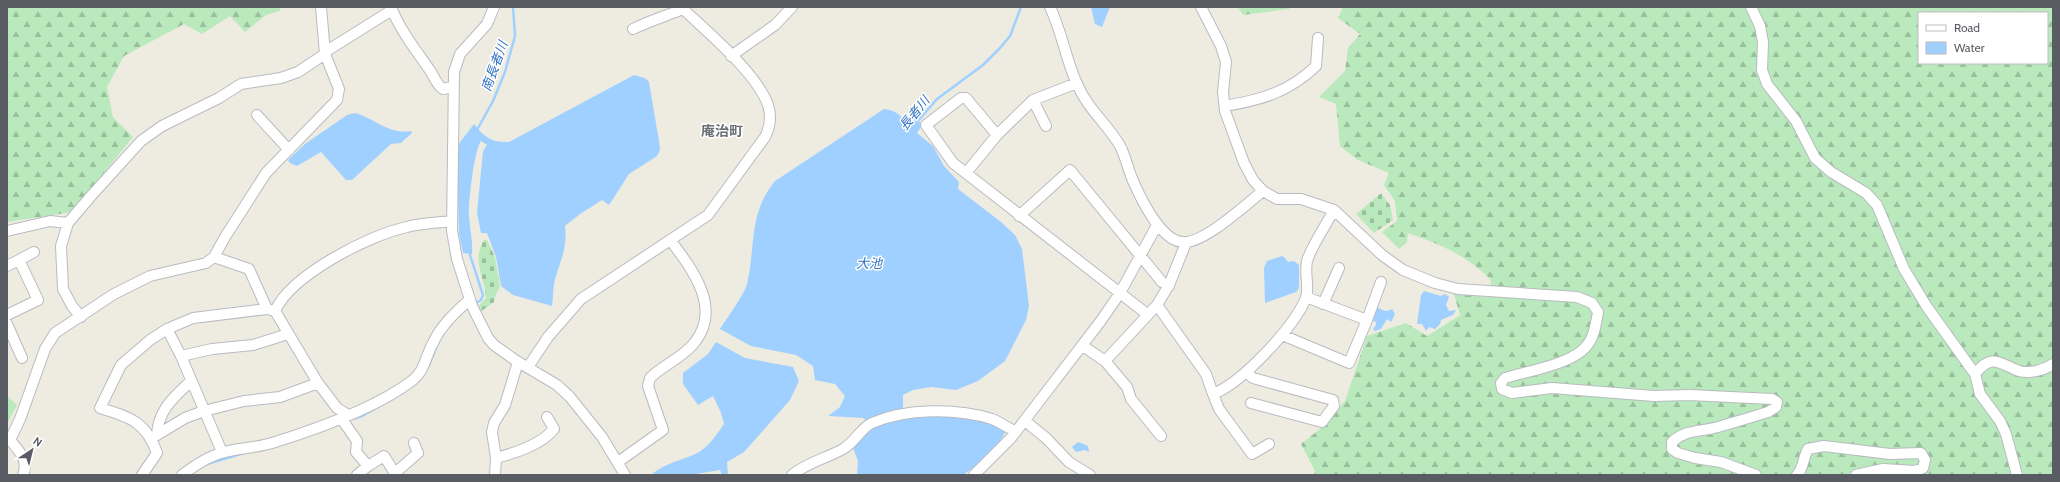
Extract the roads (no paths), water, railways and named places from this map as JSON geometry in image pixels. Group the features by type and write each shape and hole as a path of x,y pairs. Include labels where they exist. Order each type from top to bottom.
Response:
{"street":[{"path":"23,475 26,467 22,454 10,440 50,338 60,328 81,317 114,294 150,276 206,263 214,257 225,236 266,173 274,163 289,150 337,100 339,89 325,53 321,7"},
{"path":"494,7 487,24 460,54 454,72 452,87 452,221 457,258 470,299 488,338 494,345 518,362 557,385 570,397 598,430 625,475"},
{"path":"732,56 775,25 792,7"},
{"path":"1050,7 1077,83 1093,112 1119,145 1133,183 1157,225 1168,236 1180,242 1191,243 1206,234 1263,191"},
{"path":"1201,7 1222,46 1226,62 1223,92 1225,106 1244,163 1253,180 1263,191 1277,199 1301,199 1334,210 1382,255 1404,270 1435,283 1458,289 1577,297 1592,303 1598,312 1596,326 1588,345 1575,356 1505,378 1501,383 1502,389 1512,392 1552,388 1654,396 1689,395 1760,397 1772,399 1777,402 1776,407 1768,412 1716,428 1691,430 1678,436 1672,442 1672,449 1678,453 1721,462 1756,475"},
{"path":"1751,7 1760,26 1763,42 1762,70 1767,84 1796,121 1815,158 1830,172 1873,199 1877,205 1904,269 1927,307 1975,374 1980,394 2000,421 2006,434 2017,475"},
{"path":"81,317 72,306 63,289 61,246 68,223 141,141 162,126 220,98 241,84 281,78 298,72 391,8 417,54 430,70 436,84 443,89 452,87"},
{"path":"528,367 548,337 581,299 671,241 708,215 765,138 770,127 768,105 762,92 732,56 682,8 665,17 651,20 633,29"},
{"path":"1225,106 1256,101 1287,88 1302,79 1316,66 1318,38"},
{"path":"966,173 997,135 1033,100 1077,83"},
{"path":"997,135 966,98 960,98 926,125 953,163 1019,216 1147,314"},
{"path":"1033,100 1046,126"},
{"path":"257,115 289,150"},
{"path":"1019,216 1070,170 1162,282 1169,286"},
{"path":"1213,394 1222,390 1246,372 1282,335 1306,297 1307,259 1334,210"},
{"path":"7,231 50,221 68,223"},
{"path":"154,437 138,422 100,408 121,365 150,340 167,328 193,318 271,310 300,280 372,237 407,227 452,221"},
{"path":"974,475 1016,432 1082,346 1120,293 1157,225"},
{"path":"618,462 663,430 648,386 650,378 695,343 705,325 706,312 700,282 671,241"},
{"path":"1105,361 1147,314 1157,305 1169,286 1186,243"},
{"path":"7,266 34,252"},
{"path":"214,257 249,269 271,310 288,334 318,383 345,416 357,441 356,452 368,466"},
{"path":"7,315 38,300 19,260"},
{"path":"1323,304 1339,268"},
{"path":"1282,335 1349,363 1381,282"},
{"path":"1306,297 1367,320"},
{"path":"182,475 194,466 222,452 271,443 345,416 396,391 414,378 424,366 433,342 445,323 470,299"},
{"path":"1157,305 1206,374 1219,409 1252,454 1269,444"},
{"path":"7,324 22,358"},
{"path":"167,328 181,356 222,452"},
{"path":"181,356 212,349 253,345 288,334"},
{"path":"1082,346 1105,361 1127,387 1131,399 1161,436"},
{"path":"495,475 496,458 492,432 494,423 505,405 518,362"},
{"path":"1975,374 1980,368 1989,362 2002,362 2020,371 2032,372 2053,364"},
{"path":"1246,372 1253,378 1333,400 1334,406 1322,422 1251,404"},
{"path":"142,475 157,453 154,437 158,422 168,404 191,381"},
{"path":"154,437 184,418 204,411 244,402 280,397 318,383"},
{"path":"792,475 804,466 835,454 850,445 871,424 908,413 935,412 969,414 993,420 1016,432"},
{"path":"496,458 514,453 549,435 554,429 547,416"},
{"path":"1025,421 1046,438 1069,462 1090,475"},
{"path":"357,475 384,456 395,474 418,453 414,443"},
{"path":"1797,475 1800,473 1804,463 1804,456 1808,449 1824,446 1890,454 1920,453 1925,460 1923,468 1915,471 1882,469 1856,475"}],"water":[{"path":"1091,7 1110,7 1102,27 1095,24"},
{"path":"634,75 645,78 649,82 660,150 657,156 629,174 609,205 602,200 565,226 566,234 564,249 554,284 552,306 513,295 501,286 496,257 487,233 481,233 477,213 483,151 487,145 481,141 476,155 469,201 472,254 463,253 459,234 457,150 460,142 474,124 485,136 493,140 509,142"},
{"name":"大池","path":"884,109 897,113 908,123 914,116 922,125 917,133 933,146 944,166 959,182 958,189 1001,222 1015,235 1022,249 1029,306 1026,320 1005,361 978,381 956,390 931,387 913,390 903,395 903,411 866,422 864,418 828,416 840,407 845,396 835,384 815,380 813,366 796,355 751,346 720,329 739,300 747,284 754,230 760,206 766,193 775,181"},
{"path":"355,113 396,131 411,131 412,133 401,143 391,144 352,180 346,180 321,152 297,166 290,163 288,160 305,144 347,115"},
{"path":"1282,256 1288,262 1294,261 1299,265 1299,288 1296,292 1265,303 1264,268 1267,261"},
{"path":"1424,291 1441,296 1445,294 1449,297 1446,305 1449,311 1456,310 1453,315 1441,320 1440,324 1435,329 1429,327 1426,331 1422,324 1417,324 1421,295"},
{"path":"1377,307 1386,311 1392,309 1395,314 1391,322 1387,319 1381,329 1375,331 1373,329 1376,322 1373,321"},
{"path":"716,342 745,358 793,367 799,381 790,400 744,452 727,462 728,475 722,475 720,470 690,475 651,475 668,464 699,452 713,440 724,424 721,413 713,396 698,405 683,384 683,373 708,354"},
{"path":"928,415 978,420 996,425 1006,430 1003,437 994,449 982,461 963,475 857,475 858,461 853,448 873,426 898,419"},
{"path":"1078,442 1088,446 1089,452 1085,450 1076,452 1072,447"}],"waterway":[{"name":"南長者川","path":"477,130 493,101 505,72 515,36 513,7"},
{"name":"長者川","path":"917,122 937,99 983,65 1000,48 1010,36 1021,7"},
{"path":"469,252 483,295 481,300 474,304"},
{"path":"429,365 436,348"},
{"path":"352,419 362,416 383,404"},
{"path":"207,464 244,453"}],"district":[{"name":"庵治町","path":"722,131"}]}
